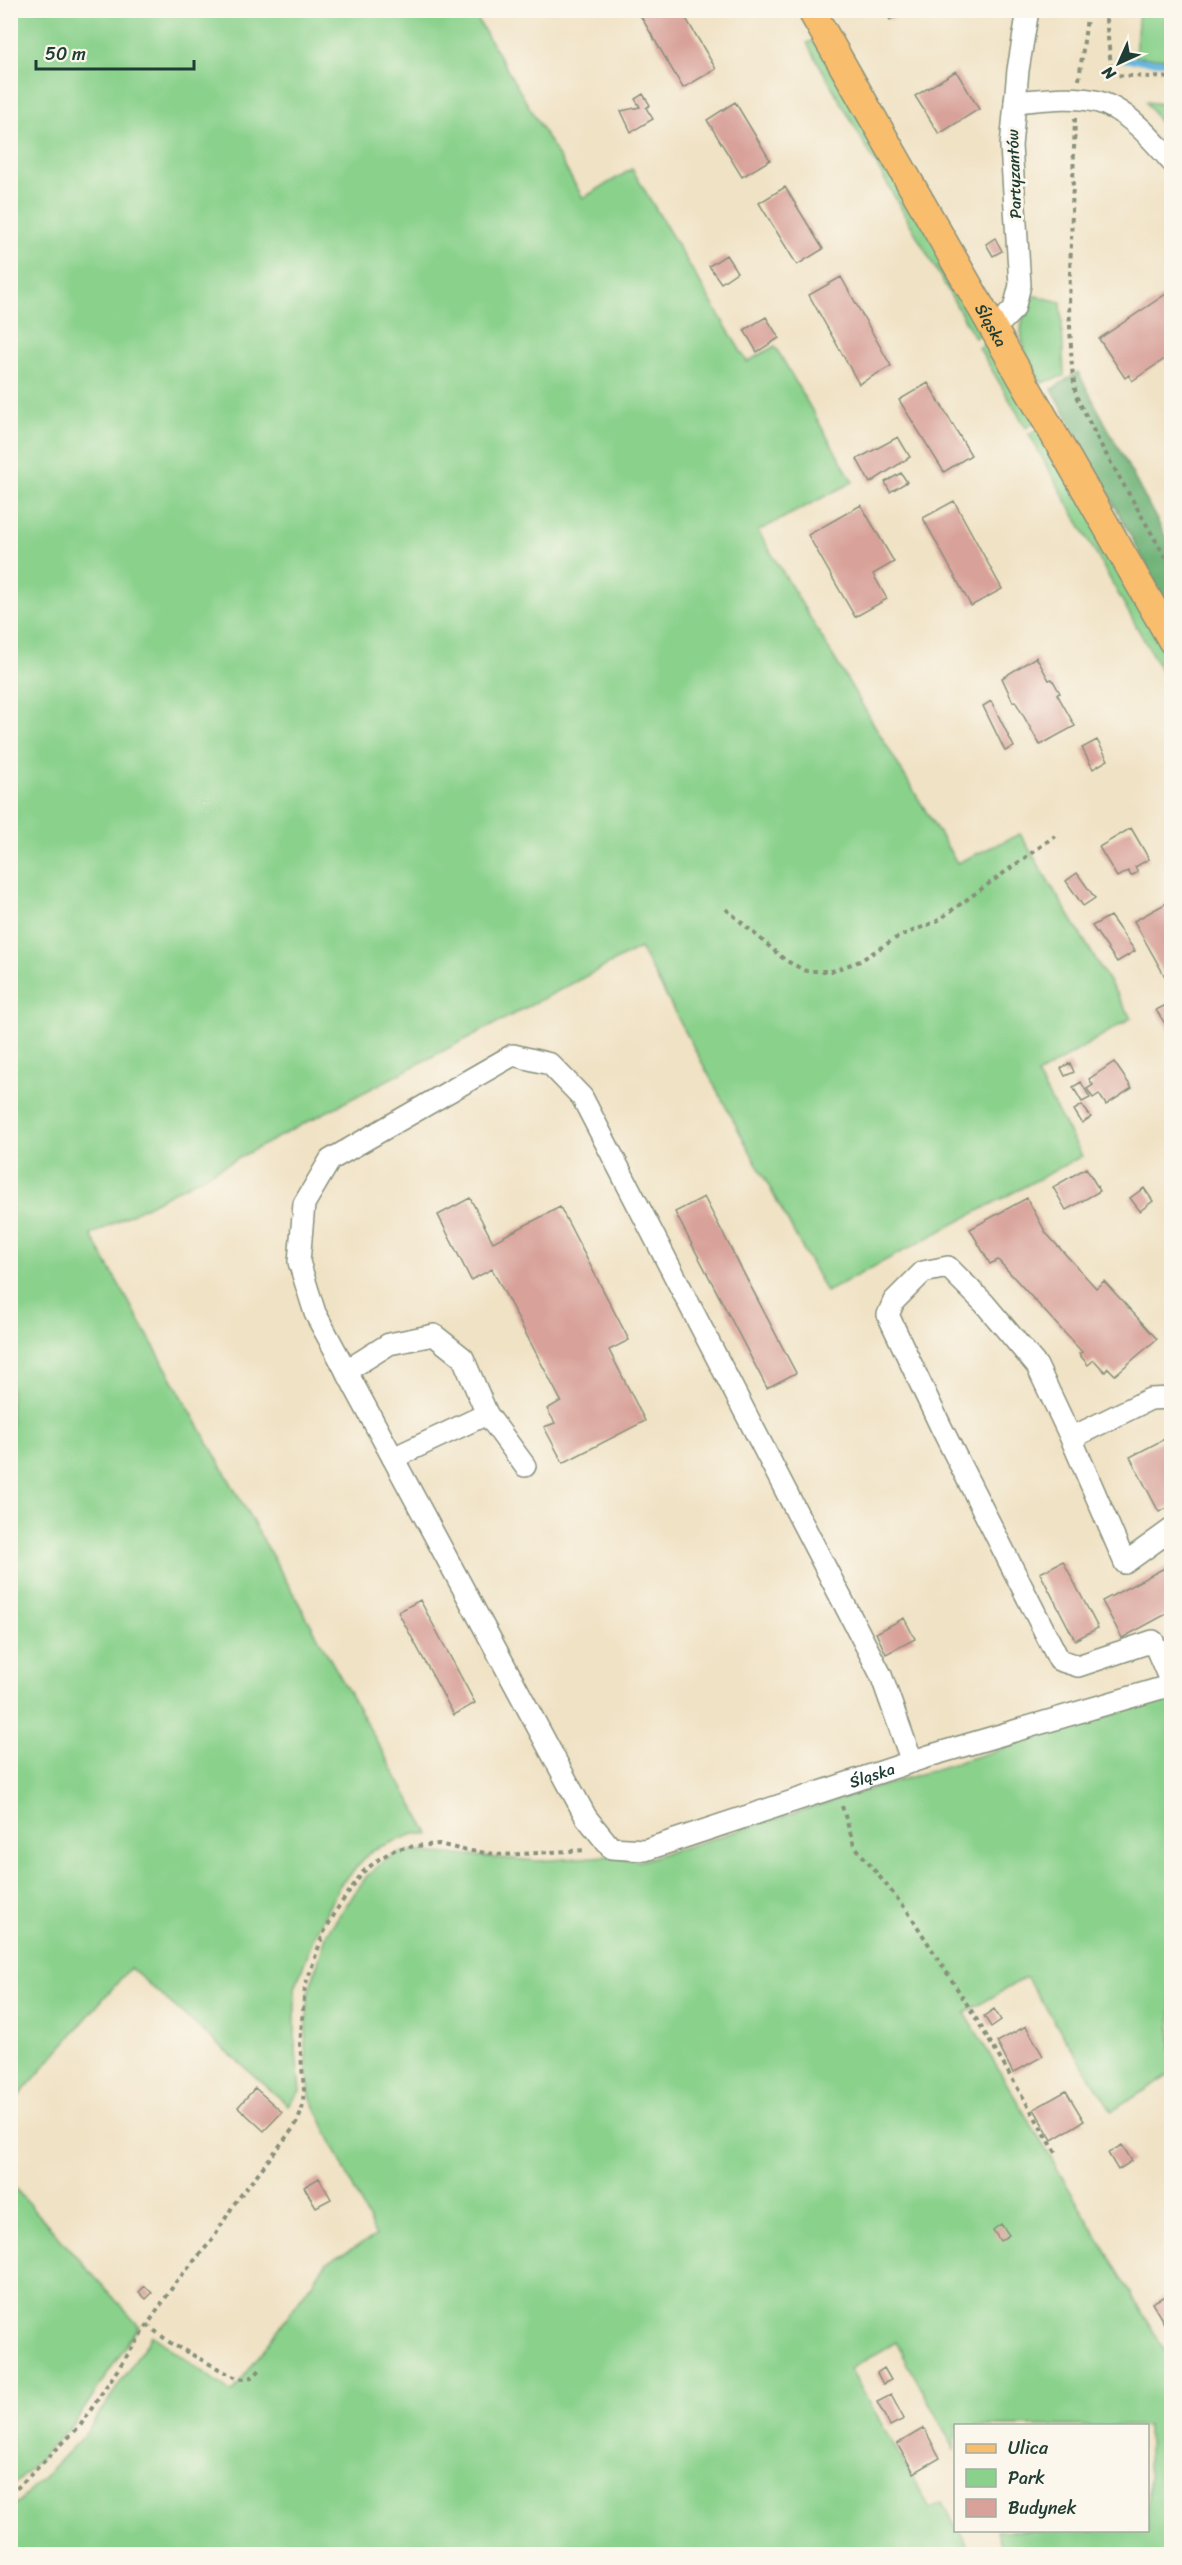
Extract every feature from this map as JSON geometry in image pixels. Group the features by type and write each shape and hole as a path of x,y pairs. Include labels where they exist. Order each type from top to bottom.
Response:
{"main road":[{"name":"Śląska","path":"811,10 1172,640"}],"street":[{"name":"Partyzantów","path":"994,329 1014,309 1020,285 1011,146 1028,10"},
{"path":"1015,102 1078,99 1097,101 1114,109 1151,137 1172,162"},
{"path":"611,1848 586,1817 315,1313 299,1262 304,1204 330,1160 513,1055 550,1064 582,1097 876,1665 912,1762"},
{"path":"1172,1529 1125,1563 1037,1366 984,1303 948,1267 923,1272 894,1301 888,1316 941,1427 1059,1660 1078,1666 1153,1641 1172,1685"},
{"path":"346,1371 389,1344 434,1335 463,1358 487,1414 525,1466"},
{"path":"1071,1438 1150,1399 1172,1398"},
{"path":"393,1458 487,1414"},
{"name":"Śląska","path":"611,1848 645,1850 912,1762 1172,1685"}],"path":[{"path":"1088,10 1074,127 1069,305 1072,369 1076,396 1102,447 1172,569"},
{"path":"1105,10 1112,75 1172,78"},
{"path":"726,909 784,960 806,971 832,971 860,961 896,938 937,921 1055,836"},
{"path":"837,1788 854,1845 908,1912 974,2015 1058,2156"},
{"path":"10,2495 80,2426 176,2282 213,2239 234,2204 295,2126 302,2111 303,2101 300,2044 305,1987 323,1934 363,1872 396,1849 416,1846 439,1845 503,1855 611,1848"},
{"path":"147,2325 172,2344 236,2378 246,2379 255,2376 261,2368"}],"green space":[{"path":"11,10 485,11 476,17 583,198 632,169 747,362 775,346 853,482 758,531 957,863 1020,834 1131,1018 1037,1075 1082,1156 826,1292 640,948 91,1235 429,1834 414,1834 372,1850 340,1885 315,1934 295,1988 295,2042 300,2091 288,2105 130,1968 11,2105"},
{"path":"1139,11 1171,11 1171,59 1135,57"},
{"path":"818,38 985,330 975,338 807,43"},
{"path":"1146,102 1171,105 1171,139"},
{"path":"1031,295 1061,302 1064,376 1041,383 1029,360 1021,335 1023,318"},
{"path":"991,339 1038,419 1026,428 979,348"},
{"path":"1078,372 1171,547 1171,611 1052,389"},
{"path":"1042,427 1171,657 1171,688 1029,434"},
{"path":"1171,1696 1171,2074 1112,2111 1026,1977 965,2013 1171,2361 1171,2554 1003,2554 997,2532 1149,2532 1149,2424 954,2424 954,2448 896,2342 850,2369 930,2508 943,2503 954,2523 954,2532 960,2532 972,2554 11,2554 11,2507 20,2501 88,2431 152,2335 232,2393 327,2262 376,2236 310,2096 305,2046 309,1991 327,1933 366,1877 382,1862 396,1854 411,1851 538,1861 608,1856 640,1861"},
{"path":"11,2184 139,2326 76,2421 11,2488"}],"building":[{"path":"637,10 681,10 716,69 683,88"},
{"path":"884,10 906,10 890,20"},
{"path":"956,71 979,109 939,134 915,96"},
{"path":"643,94 650,105 646,108 653,119 631,132 621,111 640,107 635,99"},
{"path":"735,102 770,160 742,177 707,120"},
{"path":"785,187 823,249 797,265 759,203"},
{"path":"995,238 1002,251 993,256 986,244"},
{"path":"726,255 737,272 721,283 709,266"},
{"path":"841,277 891,366 859,384 809,295"},
{"path":"1172,290 1172,354 1132,381 1129,375 1125,378 1099,339"},
{"path":"766,317 779,338 757,352 744,330"},
{"path":"928,383 971,455 944,472 899,400"},
{"path":"898,437 910,457 870,483 857,459"},
{"path":"901,473 907,482 890,492 885,482"},
{"path":"954,501 1002,589 971,606 923,518"},
{"path":"861,505 894,562 873,574 887,599 855,617 808,535"},
{"path":"1036,657 1049,680 1052,679 1060,693 1057,694 1075,726 1040,745 1015,701 1013,702 1002,678"},
{"path":"991,701 1014,747 1005,751 983,706"},
{"path":"1097,740 1108,760 1093,769 1082,748"},
{"path":"1131,828 1149,859 1135,867 1138,872 1131,876 1128,871 1117,877 1099,847"},
{"path":"1077,873 1095,898 1083,906 1066,881"},
{"path":"1172,900 1172,989 1134,921"},
{"path":"1110,916 1135,951 1117,962 1092,926"},
{"path":"1172,1002 1172,1034 1156,1010"},
{"path":"1114,1062 1132,1088 1106,1105 1099,1094 1093,1098 1087,1089 1093,1085 1089,1079"},
{"path":"1070,1063 1074,1072 1065,1076 1061,1068"},
{"path":"1081,1082 1090,1098 1082,1102 1073,1087"},
{"path":"1082,1105 1091,1117 1082,1123 1074,1110"},
{"path":"1086,1168 1100,1191 1066,1210 1053,1187"},
{"path":"1144,1188 1153,1201 1140,1211 1130,1198"},
{"path":"704,1197 796,1373 767,1388 675,1212"},
{"path":"470,1198 493,1242 560,1207 629,1340 609,1350 645,1421 563,1463 544,1427 555,1423 547,1409 561,1401 492,1269 471,1280 438,1215"},
{"path":"1027,1198 1046,1233 1096,1288 1104,1281 1157,1339 1115,1375 1108,1368 1105,1372 1094,1360 1088,1365 1079,1354 1082,1352 998,1260 990,1264 970,1229"},
{"path":"1172,1435 1172,1506 1159,1512 1130,1457"},
{"path":"1063,1561 1098,1628 1075,1640 1040,1573"},
{"path":"1172,1564 1172,1611 1122,1638 1102,1601"},
{"path":"420,1600 475,1703 454,1715 398,1612"},
{"path":"904,1618 915,1639 886,1654 876,1633"},
{"path":"994,2009 1001,2020 991,2027 984,2016"},
{"path":"1026,2026 1043,2056 1013,2073 997,2042"},
{"path":"255,2088 282,2112 264,2131 238,2107"},
{"path":"1066,2091 1084,2121 1052,2140 1034,2109"},
{"path":"1122,2145 1132,2161 1118,2170 1108,2153"},
{"path":"319,2178 331,2199 316,2207 304,2187"},
{"path":"1001,2224 1009,2235 1000,2241 993,2230"},
{"path":"145,2286 152,2293 146,2299 139,2292"},
{"path":"1172,2292 1172,2328 1168,2330 1152,2303"},
{"path":"884,2368 891,2380 883,2384 877,2373"},
{"path":"891,2395 904,2419 890,2426 877,2402"},
{"path":"924,2428 940,2458 914,2473 897,2444"}],"waterway":[{"path":"1119,59 1172,63"}]}
